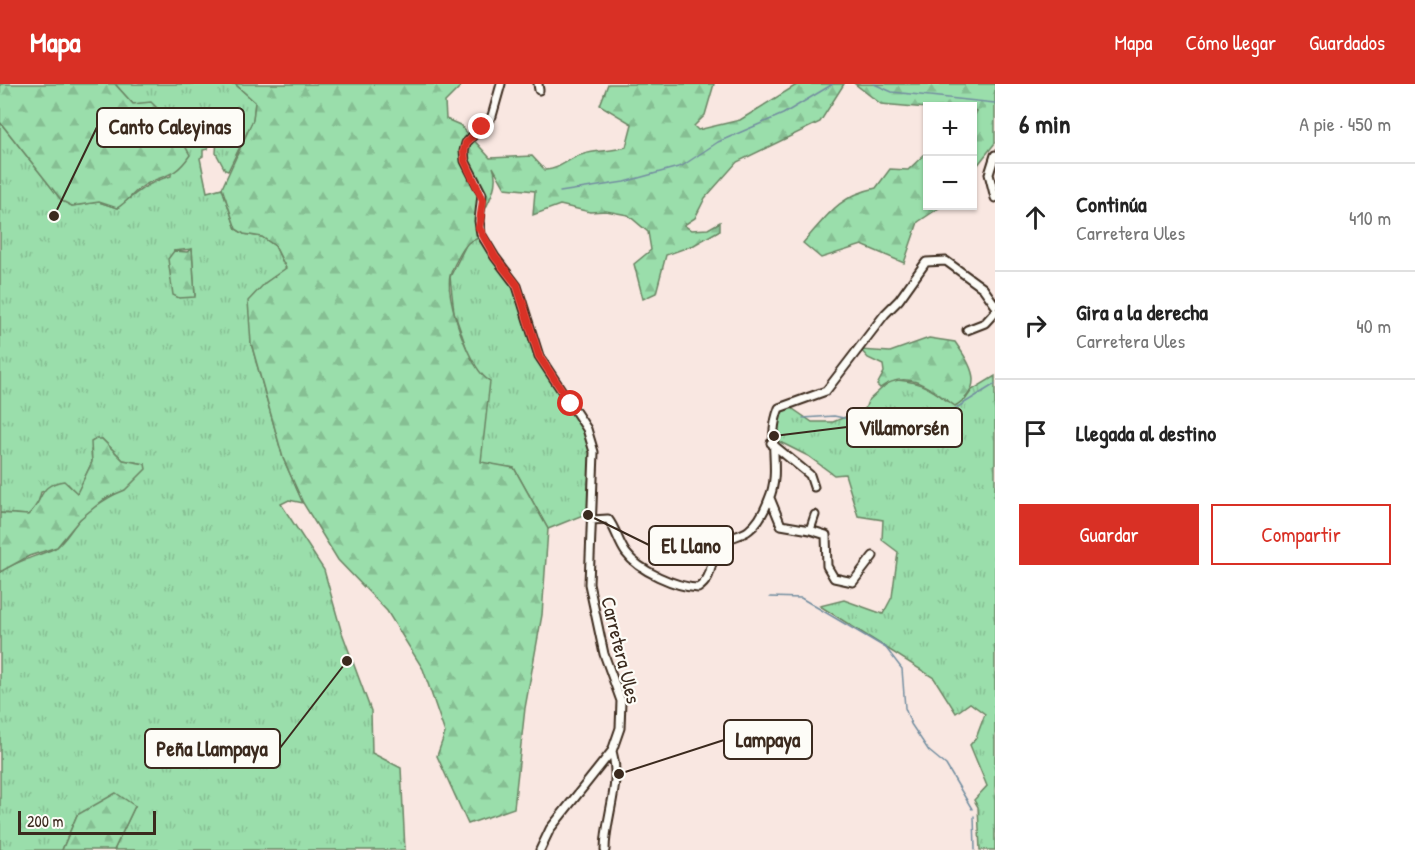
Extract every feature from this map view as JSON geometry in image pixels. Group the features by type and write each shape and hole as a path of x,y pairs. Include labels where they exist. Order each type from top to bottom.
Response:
{"street":[{"name":"Carretera Ules","path":"501,84 492,116 466,143 465,161 483,200 479,228 495,257 517,285 539,356 587,429 595,465 589,584 604,654 621,701 620,728 612,751 550,829 540,850"},
{"path":"995,155 989,174 995,198"},
{"path":"591,520 608,519 626,553 636,564 677,585 698,588 709,577 716,548 722,542 748,531 756,523 770,498 775,465 771,443 779,408 826,391 885,314 899,300 926,262 946,261 983,288 995,305"},
{"path":"967,330 985,323 995,312"},
{"path":"771,443 810,475 814,487"},
{"path":"770,498 781,525 826,535 827,566 834,578 853,582 873,556"},
{"path":"810,530 815,515"},
{"path":"604,850 617,775 612,751"}],"green space":[{"path":"0,84 115,84 133,104 151,102 172,123 190,155 177,170 146,184 117,208 99,202 72,206 62,201 0,122"},
{"path":"115,84 235,84 255,102 253,120 228,171 225,170 216,153 217,138 209,137 208,149 203,150 203,156 200,158 207,192 222,188 236,229 244,234 262,237 275,246 286,269 265,283 251,343 283,458 303,503 289,500 281,504 324,570 341,630 371,711 372,753 401,768 405,850 114,850 135,806 77,815 62,850 0,850 0,572 13,564 55,548 79,520 96,505 122,490 138,475 145,464 123,460 102,439 91,450 92,462 77,494 68,484 41,492 37,507 28,515 0,513 0,122 62,201 72,206 99,202 117,208 149,185 171,176 172,123 151,103 133,104","holes":["192,249 195,296 174,251"]},
{"path":"235,84 463,84 445,102 446,119 460,125 490,158 532,156 545,170 556,168 584,154 626,147 632,124 600,105 608,84 714,84 705,115 694,126 698,130 740,120 798,84 844,84 820,122 737,162 705,198 695,218 684,225 691,230 708,229 720,222 720,230 694,245 666,255 656,293 643,299 634,264 651,250 648,232 628,215 606,211 590,212 560,205 533,215 535,191 505,188 493,167 494,189 477,225 480,237 468,243 460,254 451,273 449,286 455,317 467,350 482,375 490,381 481,462 514,468 548,529 542,615 525,708 514,808 468,824 437,756 445,733 423,669 387,611 338,560 303,503 283,458 251,343 248,301 265,283 286,268 275,246 262,237 244,234 236,229 222,188 253,120 255,102"},
{"path":"855,84 995,84 995,143 977,166 977,102 923,102 923,108 881,104"},
{"path":"923,156 923,210 936,210 918,222 904,263 862,245 821,258 803,243 834,208 852,196 876,188 890,169 908,170"},
{"path":"480,237 491,258 513,283 534,351 585,429 592,456 588,513 548,529 514,468 481,463 482,378 471,361 454,312 450,277 467,243"},
{"path":"192,249 195,297 179,298 173,295 168,259 174,251 187,252"},
{"path":"929,338 955,342 970,367 973,383 970,391 965,399 955,406 929,388 910,380 891,382 880,388 877,385 884,372 883,365 868,358 861,350 890,352"},
{"path":"995,376 995,850 980,850 978,807 974,800 987,786 970,745 976,738 985,714 970,703 956,713 934,678 820,606 844,600 883,614 892,597 898,552 882,540 883,520 858,516 845,474 834,475 808,456 774,439 783,408 790,407 812,422 833,422 865,409 868,401 891,380 921,385 947,401 965,400 972,390"},
{"path":"102,439 123,460 145,464 146,469 125,490 106,498 80,519 57,547 29,556 0,572 0,513 28,515 45,490 55,483 64,481 77,493 92,462 91,442"},
{"path":"116,793 135,806 114,850 62,850 77,815"}],"waterway":[{"path":"560,192 624,182 682,166 718,142 783,114 833,84"},
{"path":"874,84 892,92 995,103"},
{"path":"803,418 834,416 916,433 995,384"},
{"path":"770,597 801,598 886,648 902,669 905,708 911,724 929,751 946,765 972,809"},
{"path":"974,816 975,850"}],"place":[{"name":"Canto Caleyinas","path":"54,216"},
{"name":"Villamorsén","path":"774,436"},
{"name":"El Llano","path":"588,515"},
{"name":"Peña Llampaya","path":"347,661"},
{"name":"Lampaya","path":"619,774"}],"route":[{"path":"482,127 466,143 464,151 465,161 482,194 479,228 495,257 517,285 539,356 571,404"}]}
